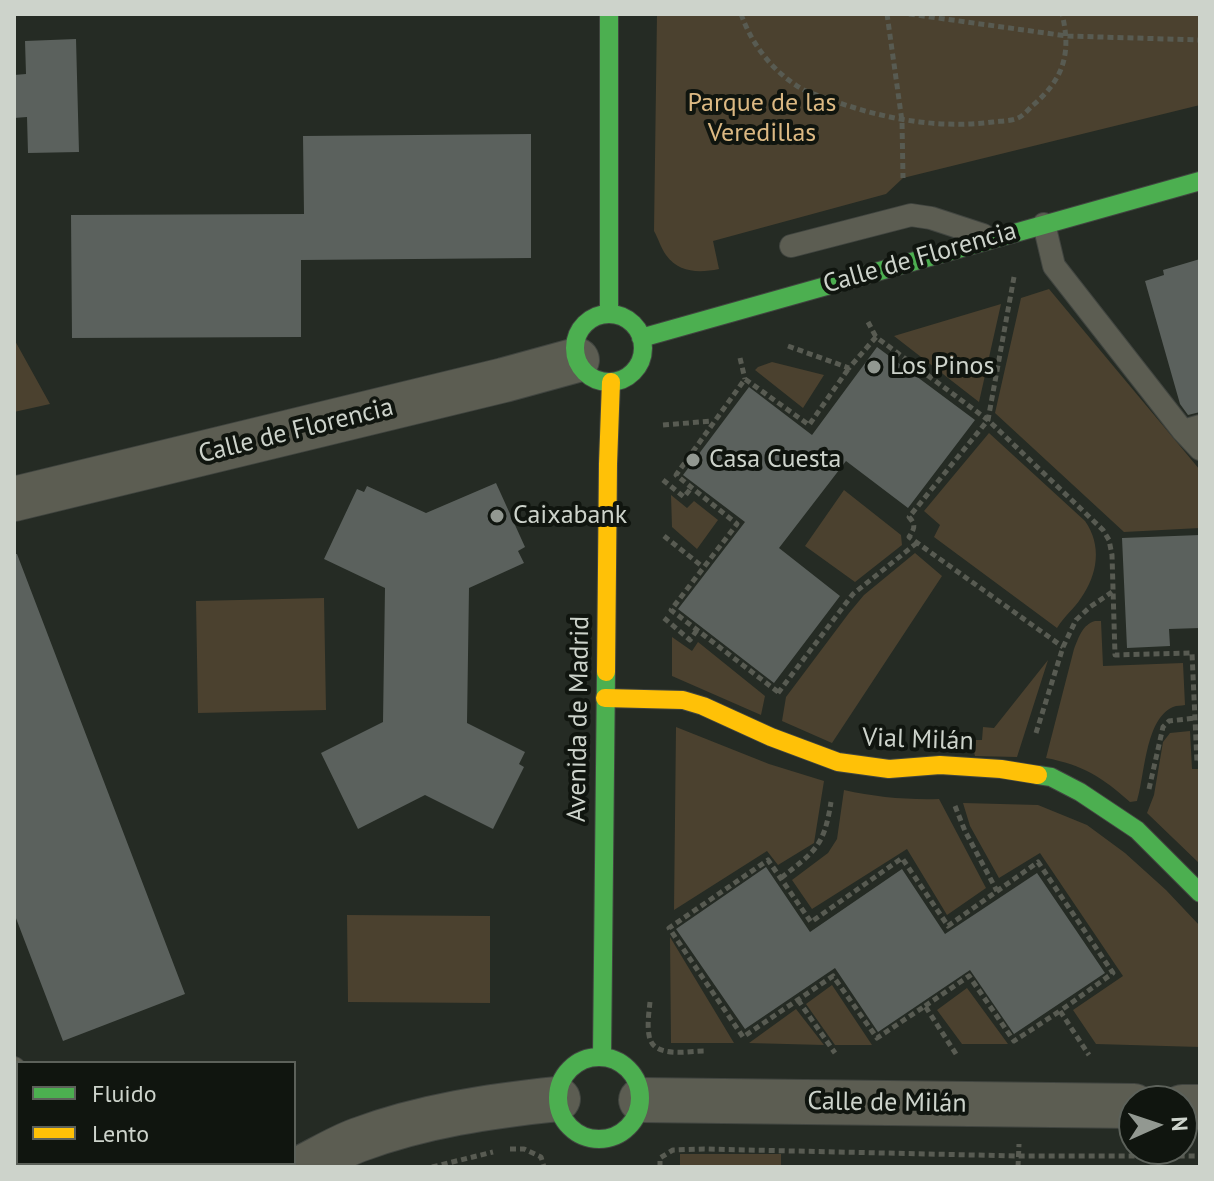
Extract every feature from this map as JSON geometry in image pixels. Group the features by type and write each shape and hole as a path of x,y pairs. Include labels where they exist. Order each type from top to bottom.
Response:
{"street":[{"path":"609,14 609,314"},
{"name":"Calle de Florencia","path":"641,338 1200,181"},
{"path":"609,314 623,317 634,325 641,338 643,350 639,362 623,379 594,371 575,347 577,334 585,323 596,316 609,314"},
{"name":"Calle de Florencia","path":"14,499 504,380 594,371"},
{"name":"Avenida de Madrid","path":"594,371 605,698 602,1056"},
{"name":"Vial Milán","path":"605,698 683,700 838,762 889,769 940,765 1051,777 1080,792 1137,830 1200,893"},
{"path":"602,1056 617,1060 630,1070 639,1084 641,1100 637,1115 629,1127 602,1147 571,1129 561,1116 558,1099 561,1082 570,1068 585,1059 602,1056"},
{"path":"303,1167 358,1140 431,1118 497,1105 558,1099"},
{"name":"Calle de Milán","path":"641,1100 1118,1106"}],"lane":[{"path":"791,246 911,215 931,218 992,238"},
{"path":"1044,224 1054,266 1192,429 1200,449"}],"path":[{"path":"741,14 748,33 770,64 803,90 902,121 945,124 1017,119 1047,93 1064,62 1067,36 1062,14"},
{"path":"887,14 902,121 903,178"},
{"path":"909,14 1067,36 1200,40"},
{"path":"1014,277 988,420 909,517 915,529 909,537 1063,647"},
{"path":"868,322 876,337 988,420 1103,530 1112,555 1115,655 1192,653 1197,763 1200,762"},
{"path":"740,358 745,379 809,425 849,368 876,337"},
{"path":"788,346 849,368"},
{"path":"745,379 676,475 737,524 671,610 778,692"},
{"path":"663,425 713,421"},
{"path":"663,480 684,497 692,487"},
{"path":"664,536 703,567"},
{"path":"771,737 778,692 853,594 918,542"},
{"path":"1024,772 1063,647 1076,620 1113,592"},
{"path":"664,618 690,640 697,630"},
{"path":"1126,823 1146,799 1163,727 1169,721 1196,718"},
{"path":"781,878 812,854 823,838 838,762"},
{"path":"958,815 997,891"},
{"path":"902,858 948,926 997,891 1038,862 1113,973 1014,1041 969,976 877,1038 833,976 743,1037 669,928 768,860 811,922 902,858"},
{"path":"798,1000 835,1053"},
{"path":"650,1002 649,1036 653,1045 661,1051 705,1051"},
{"path":"925,1006 956,1054"},
{"path":"1060,1011 1089,1055"},
{"path":"432,1167 505,1149 524,1149 541,1157 544,1167"},
{"path":"660,1167 660,1158 673,1150 688,1149 1003,1156 1200,1156"}],"green space":[{"name":"Parque de las Veredillas","path":"657,14 1200,14 1200,105 903,178 886,194 713,241 719,269 690,270 671,261 654,231"},
{"path":"1049,289 1200,470 1200,528 1124,532 995,413 1021,298"},
{"path":"1001,304 979,402 894,336"},
{"path":"14,339 50,404 14,412"},
{"path":"772,362 824,375 803,408 755,370"},
{"path":"989,433 1085,521 1094,540 1096,560 1087,589 1057,628 934,537 940,525 924,511"},
{"path":"844,490 901,535 902,545 855,582 805,546"},
{"path":"671,495 687,508 694,501 718,520 697,549 672,527"},
{"path":"915,553 942,576 832,743 782,721 786,697 849,613 864,595"},
{"path":"324,598 326,710 198,713 196,601"},
{"path":"1101,621 1103,666 1183,663 1185,705 1173,707 1164,713 1151,735 1137,801 1130,802 1081,768 1046,758 1074,649 1084,628"},
{"path":"672,637 692,651 698,642 765,696 761,715 672,676"},
{"path":"1048,660 1017,757 975,756 971,740 982,740 983,727 994,728"},
{"path":"676,727 769,764 824,781 814,843 778,865 767,851 674,910"},
{"path":"1190,731 1192,769 1200,769 1200,864 1147,813 1154,795 1163,742 1170,733"},
{"path":"844,790 891,798 939,799 986,888 947,915 907,849 812,909 792,880 828,853 837,839"},
{"path":"963,803 1038,805 1087,825 1125,853 1166,890 1200,926 1200,1047 1096,1044 1073,1010 1123,976 1040,853 999,878 970,826"},
{"path":"347,915 490,916 490,1003 348,1002"},
{"path":"670,937 734,1043 671,1043"},
{"path":"832,985 872,1045 835,1045 806,1004"},
{"path":"967,988 1008,1044 962,1044 937,1010"},
{"path":"796,1009 824,1045 749,1043"},
{"path":"680,1154 781,1154 781,1167 680,1167"}],"building":[{"path":"76,39 79,152 28,153 27,117 14,118 14,75 26,74 25,41"},
{"path":"531,134 531,258 301,260 301,337 72,338 71,215 304,214 303,136"},
{"path":"1200,259 1200,412 1188,415 1180,404 1145,281 1164,275 1163,270"},
{"path":"877,347 975,420 908,508 846,461 779,548 840,596 774,683 678,609 745,522 683,475 749,387 812,435"},
{"path":"496,483 525,547 518,551 524,563 469,588 467,723 525,752 519,764 524,767 493,829 425,795 358,829 321,753 383,722 385,588 324,559 357,489 364,492 367,486 426,513"},
{"path":"1200,535 1200,628 1169,629 1170,646 1127,648 1122,538"},
{"path":"14,554 17,554 185,994 63,1041 14,913"},
{"path":"766,867 810,932 902,869 945,934 1037,873 1105,973 1014,1034 970,970 878,1032 835,968 745,1029 676,929"}],"traffic: fast":[{"path":"609,14 609,314"},
{"path":"641,338 1200,181"},
{"path":"609,314 633,324 643,348 633,372 609,382 585,372 575,348 585,324 609,314"},
{"path":"602,1056 606,672"},
{"path":"1038,775 1051,777 1080,792 1137,830 1200,893"},
{"path":"599,1057 615,1060 628,1069 637,1082 640,1098 637,1114 628,1127 615,1136 599,1139 583,1136 570,1127 561,1114 558,1098 561,1082 570,1069 583,1060 599,1057"}],"traffic: slow":[{"path":"606,672 611,382"},
{"path":"605,698 683,700 838,762 889,769 940,765 1038,775"}],"place":[{"name":"Los Pinos","path":"874,367"},
{"name":"Casa Cuesta","path":"693,460"},
{"name":"Caixabank","path":"497,516"}]}
